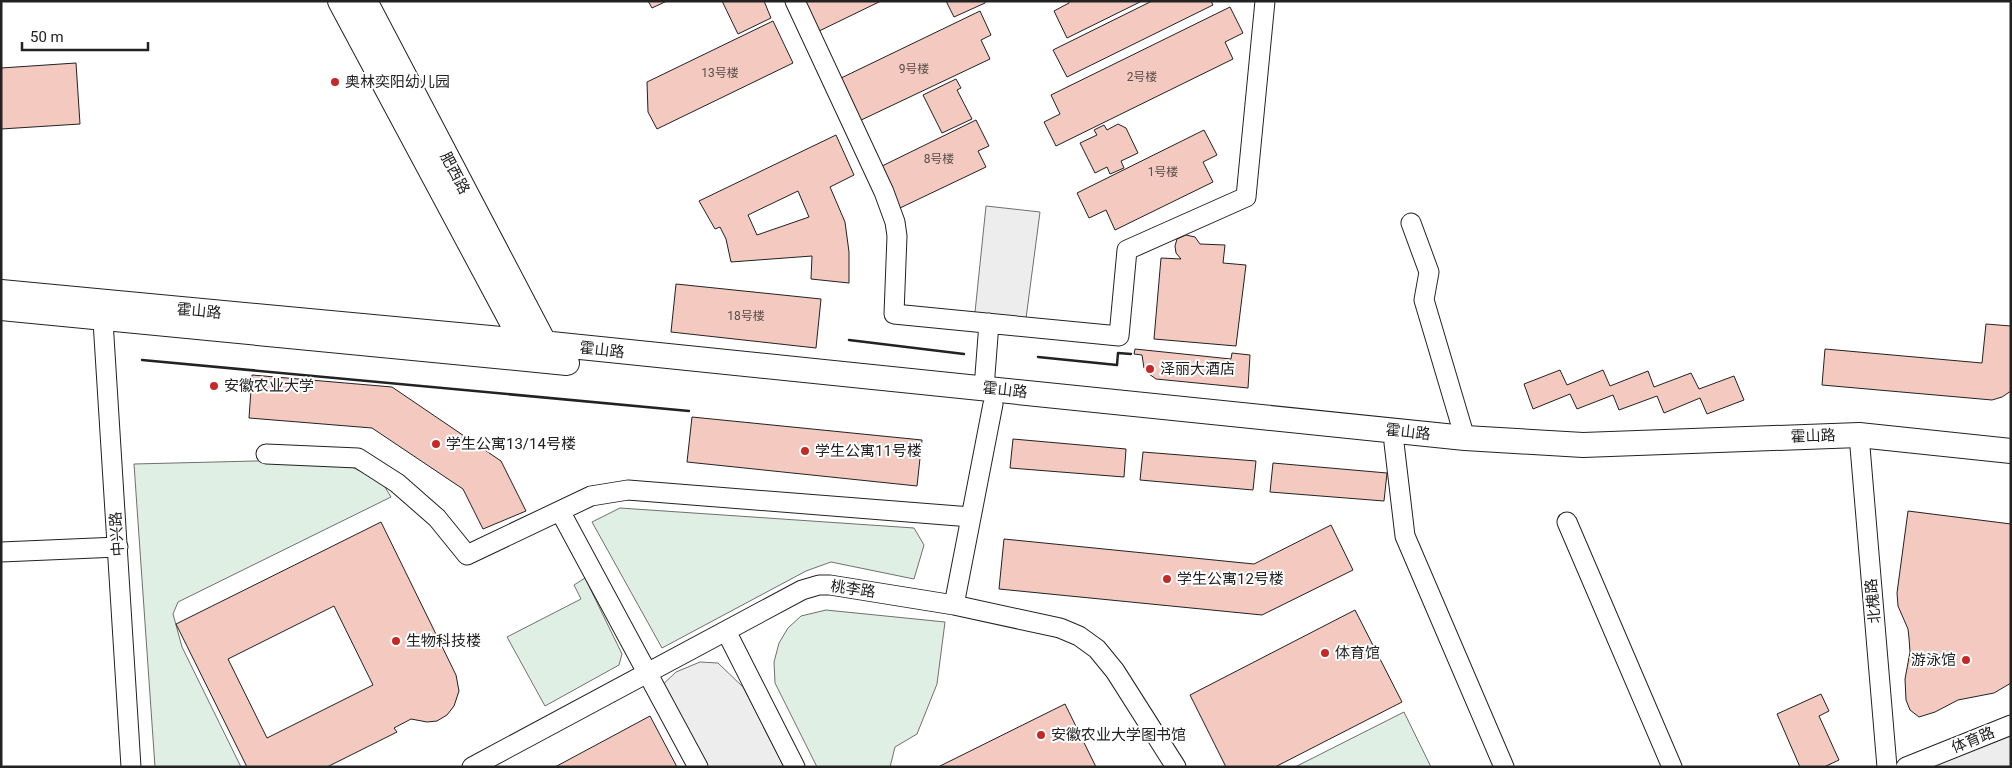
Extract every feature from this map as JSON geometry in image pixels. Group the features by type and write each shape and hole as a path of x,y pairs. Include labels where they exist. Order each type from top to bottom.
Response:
{"main road":[{"name":"肥西路","path":"340,1 533,343"},
{"name":"肥西路","path":"365,1 533,343"},
{"name":"霍山路","path":"1,292 102,310 988,396 1465,438 1583,445 1859,443 2011,451"},
{"name":"霍山路","path":"1,308 102,310 533,343 1394,443 1575,459 1859,443 2011,466"}],"street":[{"path":"796,1 884,192 895,222 898,251 894,314 1119,336 1126,250 1246,197 1266,1"},
{"path":"1411,223 1428,272 1424,300 1465,438"},
{"name":"中兴路","path":"102,310 131,767"},
{"path":"954,605 970,517 988,396 989,323"},
{"path":"1394,443 1405,536 1504,767"},
{"name":"北槐路","path":"1859,443 1887,767"},
{"path":"266,454 358,458 397,483 437,518 467,555 591,496 628,490 970,517"},
{"path":"560,511 698,767"},
{"path":"1567,522 1672,767"},
{"path":"1,552 118,546"},
{"name":"桃李路","path":"472,767 802,590 819,585 840,586 954,605 1060,628 1079,636 1097,649 1114,671 1176,767"},
{"path":"726,631 794,767"},
{"name":"体育路","path":"1906,767 2011,725"}],"green space":[{"path":"336,459 382,482 391,497 178,602 173,614 182,647 241,767 155,767 134,464"},
{"path":"620,508 914,528 924,545 914,579 831,562 806,571 662,648 592,522"},
{"path":"585,578 622,654 619,665 545,706 507,637 581,599 574,585"},
{"path":"826,610 945,622 937,684 917,734 895,747 890,767 817,767 775,683 774,662 779,643 788,628 801,616"},
{"path":"1404,712 1431,767 1295,767"}],"shaded area":[{"path":"986,206 1040,212 1025,326 974,322"},
{"path":"700,662 718,663 743,687 784,767 698,767 656,691 676,672"},
{"path":"2011,725 2011,767 1906,767"}],"building":[{"path":"648,1 667,1 652,8"},
{"path":"722,1 764,1 771,18 738,34"},
{"path":"799,1 881,1 815,33"},
{"path":"946,1 985,1 985,3 954,17"},
{"path":"1069,1 1142,1 1067,38 1054,11 1069,3"},
{"path":"1152,1 1211,1 1213,5 1067,77 1053,50"},
{"path":"1230,7 1243,33 1225,42 1233,59 1056,146 1044,122 1060,114 1051,95"},
{"path":"980,11 991,35 981,40 990,59 857,122 837,80"},
{"path":"773,21 793,63 657,129 648,112 647,82"},
{"path":"76,63 80,124 1,129 1,68"},
{"path":"956,79 961,88 957,90 972,119 942,133 923,95"},
{"path":"976,120 989,146 978,151 986,167 900,208 880,167"},
{"path":"1118,124 1126,128 1138,153 1121,161 1124,168 1110,174 1107,167 1095,173 1080,143 1097,135 1094,130 1104,125 1107,130"},
{"path":"1204,130 1217,155 1203,162 1213,182 1115,230 1106,210 1089,218 1077,193"},
{"path":"836,135 854,175 830,187 845,222 849,252 849,283 811,279 812,256 731,262 726,239 720,227 715,229 699,201","holes":["798,191 809,217 757,235 748,215"]},
{"path":"1186,235 1195,237 1200,244 1225,245 1223,263 1246,265 1236,346 1154,339 1161,258 1181,259 1176,253 1175,246 1177,239"},
{"path":"676,284 821,299 816,348 671,332"},
{"path":"1986,324 2011,326 2011,391 2002,397 1992,400 1822,385 1825,349 1982,363"},
{"name":"泽丽大酒店","path":"1135,349 1231,359 1232,353 1250,355 1248,388 1156,379 1144,368 1142,355 1134,354"},
{"path":"1560,370 1567,385 1603,370 1610,386 1648,371 1654,387 1691,373 1699,389 1734,376 1744,400 1707,414 1700,398 1664,413 1657,396 1619,410 1613,395 1577,409 1570,394 1533,409 1524,384"},
{"name":"学生公寓13/14号楼","path":"252,375 392,387 501,461 526,511 483,529 463,489 372,428 249,418"},
{"name":"学生公寓11号楼","path":"692,417 922,440 917,486 687,462"},
{"path":"1013,439 1126,449 1124,477 1010,468"},
{"path":"1143,452 1256,461 1253,490 1140,480"},
{"path":"1273,463 1387,473 1384,501 1270,492"},
{"path":"1908,511 2011,524 2011,683 1994,693 1958,700 1935,712 1919,717 1910,710 1906,700 1905,679 1910,652 1909,638 1908,629 1898,606 1897,593"},
{"name":"生物科技楼","path":"381,522 456,675 459,691 454,706 447,715 437,721 427,722 411,719 394,728 397,732 327,767 247,767 176,624","holes":["334,606 373,685 267,738 228,659"]},
{"name":"学生公寓12号楼","path":"1331,525 1353,570 1262,615 999,589 1004,539 1254,564"},
{"name":"体育馆","path":"1355,610 1402,702 1275,767 1226,767 1190,695"},
{"path":"1821,694 1829,711 1819,716 1839,760 1824,767 1800,767 1777,714"},
{"name":"安徽农业大学图书馆","path":"1065,704 1096,767 938,767"},
{"path":"650,716 677,767 555,767"}],"wall":[{"path":"849,340 964,354"},
{"path":"1038,357 1117,365 1118,353 1131,354"},
{"path":"142,360 689,411"}],"place":[{"name":"奥林奕阳幼儿园","path":"335,82"},
{"name":"泽丽大酒店","path":"1150,369"},
{"name":"安徽农业大学","path":"214,386"},
{"name":"学生公寓13/14号楼","path":"436,444"},
{"name":"学生公寓11号楼","path":"805,451"},
{"name":"学生公寓12号楼","path":"1167,579"},
{"name":"生物科技楼","path":"396,641"},
{"name":"体育馆","path":"1325,653"},
{"name":"游泳馆","path":"1966,660"},
{"name":"安徽农业大学图书馆","path":"1041,735"}]}
